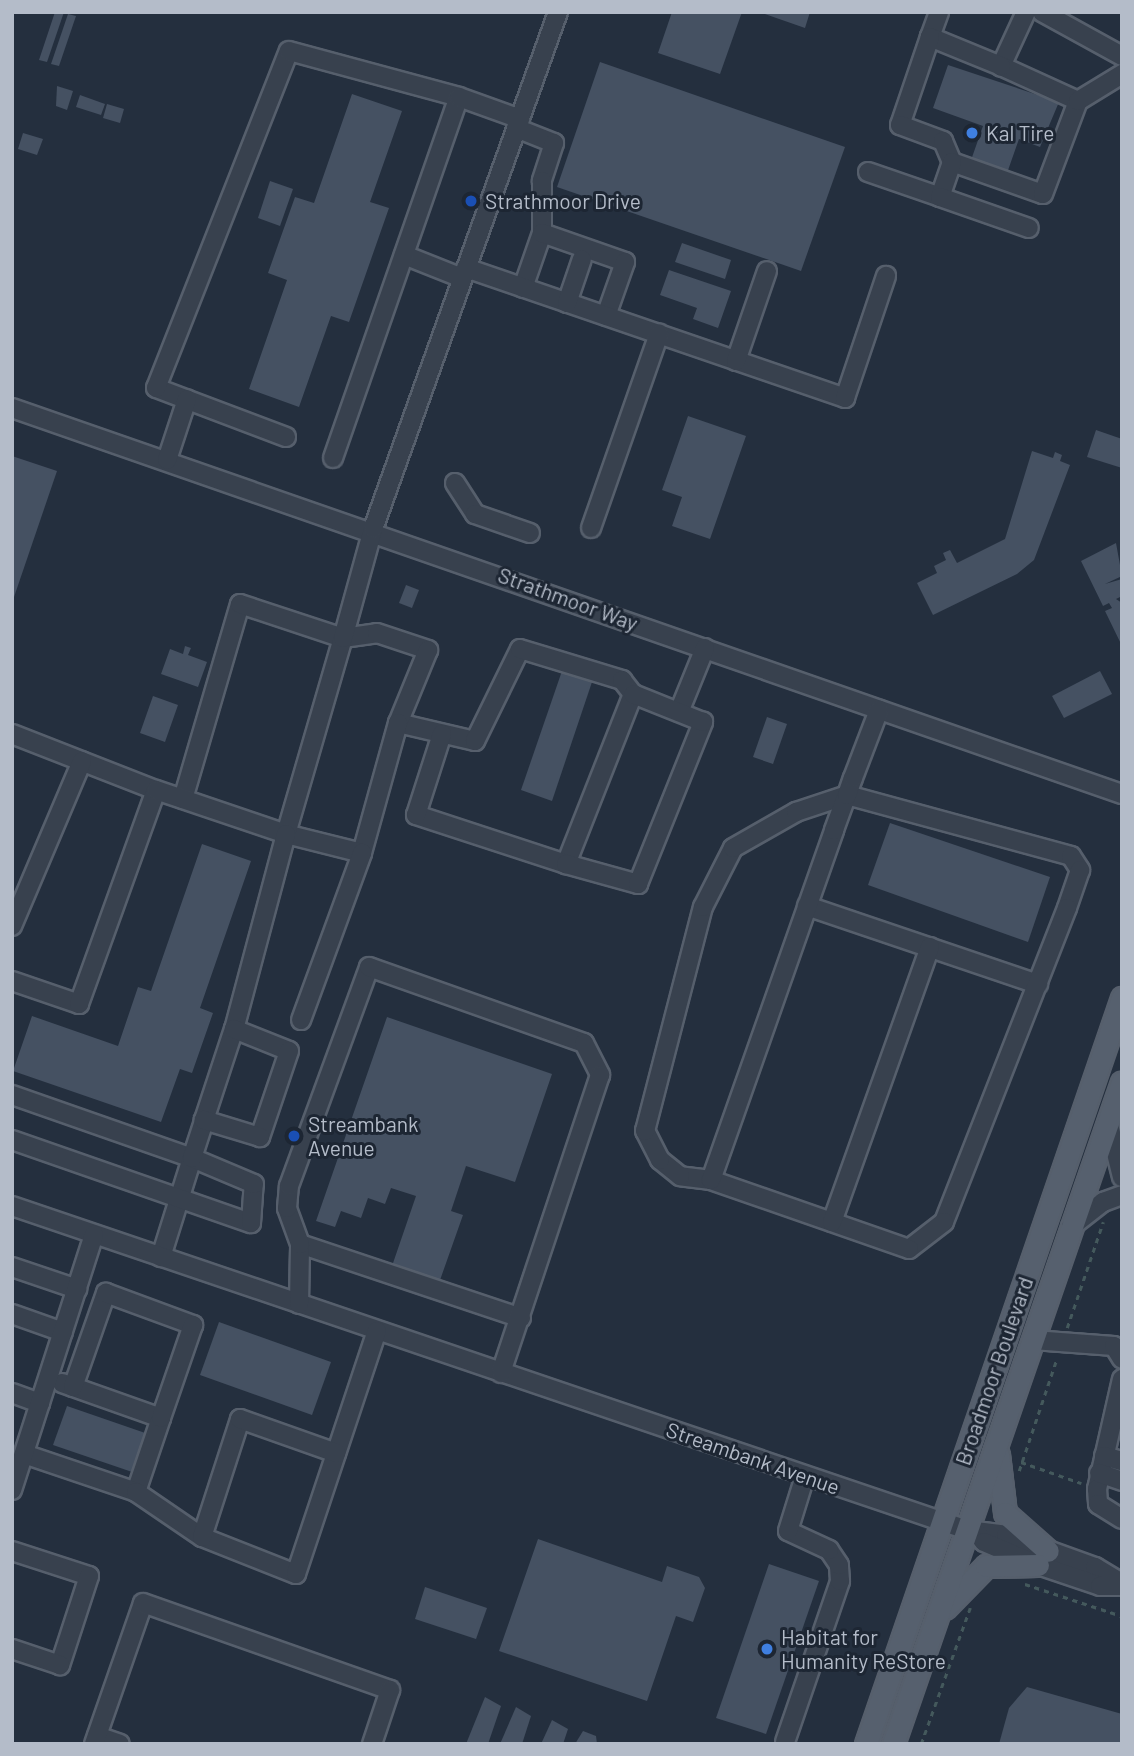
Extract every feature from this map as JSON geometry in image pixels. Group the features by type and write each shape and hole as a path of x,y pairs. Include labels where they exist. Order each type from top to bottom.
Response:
{"main road":[{"name":"Broadmoor Boulevard","path":"866,1744 1122,998"},
{"name":"Broadmoor Boulevard","path":"893,1744 972,1532 998,1440 1122,1082"},
{"path":"998,1440 1005,1513 1043,1558"},
{"path":"939,1615 986,1566 1043,1558"}],"street":[{"path":"161,1257 234,1029 286,834 373,529 558,12"},
{"path":"939,12 900,125 943,141 952,162 940,197"},
{"path":"1001,66 1026,12"},
{"path":"1042,12 1122,56"},
{"path":"930,37 1078,101"},
{"path":"286,437 156,388 289,51 459,97 518,123 554,143 542,181 542,233 523,288"},
{"path":"952,162 1043,194 1078,101 1122,74"},
{"path":"333,458 459,97"},
{"path":"868,172 1029,228"},
{"path":"542,233 625,262 606,316"},
{"path":"404,255 523,288 845,398 886,276"},
{"path":"567,303 582,259"},
{"path":"736,361 767,271"},
{"path":"591,528 659,334"},
{"path":"167,460 187,399"},
{"name":"Strathmoor Way","path":"12,408 373,529 879,710 1122,793"},
{"path":"455,483 475,514 530,533"},
{"path":"183,799 240,604 342,638 377,633 428,650 398,723 362,853 301,1020"},
{"path":"678,712 705,648"},
{"path":"398,723 475,741 520,649 622,680 633,694 703,722 638,884 566,864 416,815 442,734"},
{"path":"566,864 633,694"},
{"path":"711,1180 879,710"},
{"path":"12,733 156,790 286,834 362,853"},
{"path":"12,926 82,761"},
{"path":"12,981 79,1004 156,790"},
{"path":"847,795 1072,856 1080,870 1038,984 944,1222 909,1249 711,1180 680,1176 660,1160 645,1131 703,908 733,848 796,812 847,795"},
{"path":"807,906 1038,984"},
{"path":"832,1222 930,947"},
{"path":"299,1304 300,1244 287,1208 289,1186 369,967 584,1043 595,1058 600,1075 521,1318 500,1373"},
{"path":"204,1120 260,1137 289,1051 234,1029"},
{"path":"12,1095 192,1158 254,1184 255,1215 251,1223 12,1140"},
{"path":"1108,1121 1122,1177"},
{"path":"1072,1227 1103,1202 1122,1195"},
{"name":"Streambank Avenue","path":"12,1206 941,1522 972,1532 1006,1535 1043,1558 1095,1567 1122,1585"},
{"path":"12,1490 94,1235"},
{"path":"300,1244 521,1318"},
{"path":"12,1267 77,1289"},
{"path":"73,1387 106,1293 193,1325 136,1492"},
{"path":"12,1314 63,1332"},
{"path":"24,1454 136,1492 202,1537 296,1574 377,1331"},
{"path":"1033,1340 1114,1346 1122,1359"},
{"path":"49,1378 161,1418"},
{"path":"1122,1380 1100,1473 1098,1504 1122,1519"},
{"path":"12,1392 40,1403"},
{"path":"202,1537 240,1419 336,1453"},
{"path":"1100,1473 1122,1461"},
{"path":"1100,1473 1122,1481"},
{"path":"785,1742 839,1581 839,1565 828,1550 788,1531 805,1476"},
{"path":"12,1550 89,1576 60,1665 12,1649"},
{"path":"120,1744 96,1740 143,1603 390,1690 372,1744"}],"path":[{"path":"1068,1325 1108,1209"},
{"path":"1016,1480 1058,1355"},
{"path":"1021,1462 1100,1473"},
{"path":"1015,1583 1122,1616"},
{"path":"921,1744 974,1597"}],"building":[{"path":"55,12 64,12 47,62 39,60"},
{"path":"672,12 742,12 720,74 658,53"},
{"path":"759,12 810,12 805,28"},
{"path":"68,14 76,16 59,66 51,64"},
{"path":"600,62 845,147 801,271 557,187"},
{"path":"948,65 1059,102 1040,147 1019,139 1006,176 970,163 983,126 933,108"},
{"path":"57,86 73,91 67,110 56,106"},
{"path":"352,94 402,111 370,202 389,208 349,322 331,316 299,407 249,389 287,280 268,273 295,197 314,203"},
{"path":"80,95 105,104 101,115 76,107"},
{"path":"107,104 124,109 120,123 103,118"},
{"path":"23,133 43,139 37,155 18,149"},
{"path":"270,181 293,189 280,226 258,218"},
{"path":"682,243 731,260 725,279 675,262"},
{"path":"669,270 731,291 718,328 693,319 697,308 660,295"},
{"path":"688,416 746,436 710,539 672,526 682,497 662,490"},
{"path":"1096,430 1122,439 1122,468 1087,457"},
{"path":"1032,451 1053,458 1055,452 1062,455 1060,461 1070,465 1034,560 1017,574 933,615 917,583 937,573 934,566 946,560 943,553 950,550 957,563 1005,539"},
{"path":"12,456 57,471 13,600 12,600"},
{"path":"1116,543 1122,576 1105,584 1122,579 1122,596 1116,599 1122,603 1122,646 1105,611 1112,608 1109,603 1103,606 1081,561"},
{"path":"406,585 419,590 412,608 399,603"},
{"path":"185,646 191,648 188,655 207,662 198,687 161,674 170,649 183,654"},
{"path":"563,668 593,679 552,801 521,790"},
{"path":"1100,671 1112,694 1064,718 1052,696"},
{"path":"153,696 178,705 165,742 140,733"},
{"path":"767,717 787,724 773,764 753,757"},
{"path":"890,823 1050,877 1028,942 868,885"},
{"path":"202,844 251,861 200,1008 213,1013 192,1073 180,1069 161,1122 13,1071 32,1016 118,1046 138,987 151,991"},
{"path":"387,1017 552,1074 515,1182 466,1166 451,1211 463,1215 439,1283 392,1266 416,1196 391,1188 385,1204 368,1198 361,1218 341,1211 335,1227 316,1221"},
{"path":"219,1322 331,1362 312,1415 200,1375"},
{"path":"67,1406 151,1435 138,1474 53,1445"},
{"path":"538,1539 662,1582 667,1566 699,1577 705,1588 693,1622 676,1616 647,1701 499,1651"},
{"name":"Habitat for Humanity ReStore","path":"769,1564 819,1581 766,1734 716,1718"},
{"path":"425,1587 487,1608 476,1639 415,1619"},
{"path":"1027,1687 1122,1714 1122,1744 999,1744 1009,1708"},
{"path":"485,1697 501,1706 488,1744 466,1744"},
{"path":"516,1707 531,1716 522,1744 500,1744"},
{"path":"552,1720 568,1729 563,1744 541,1744"},
{"path":"583,1731 596,1736 597,1744 575,1744"}],"place":[{"name":"Kal Tire","path":"972,133"},
{"name":"Strathmoor Drive","path":"471,201"},
{"name":"Streambank Avenue","path":"294,1136"},
{"name":"Habitat for Humanity ReStore","path":"767,1649"}]}
